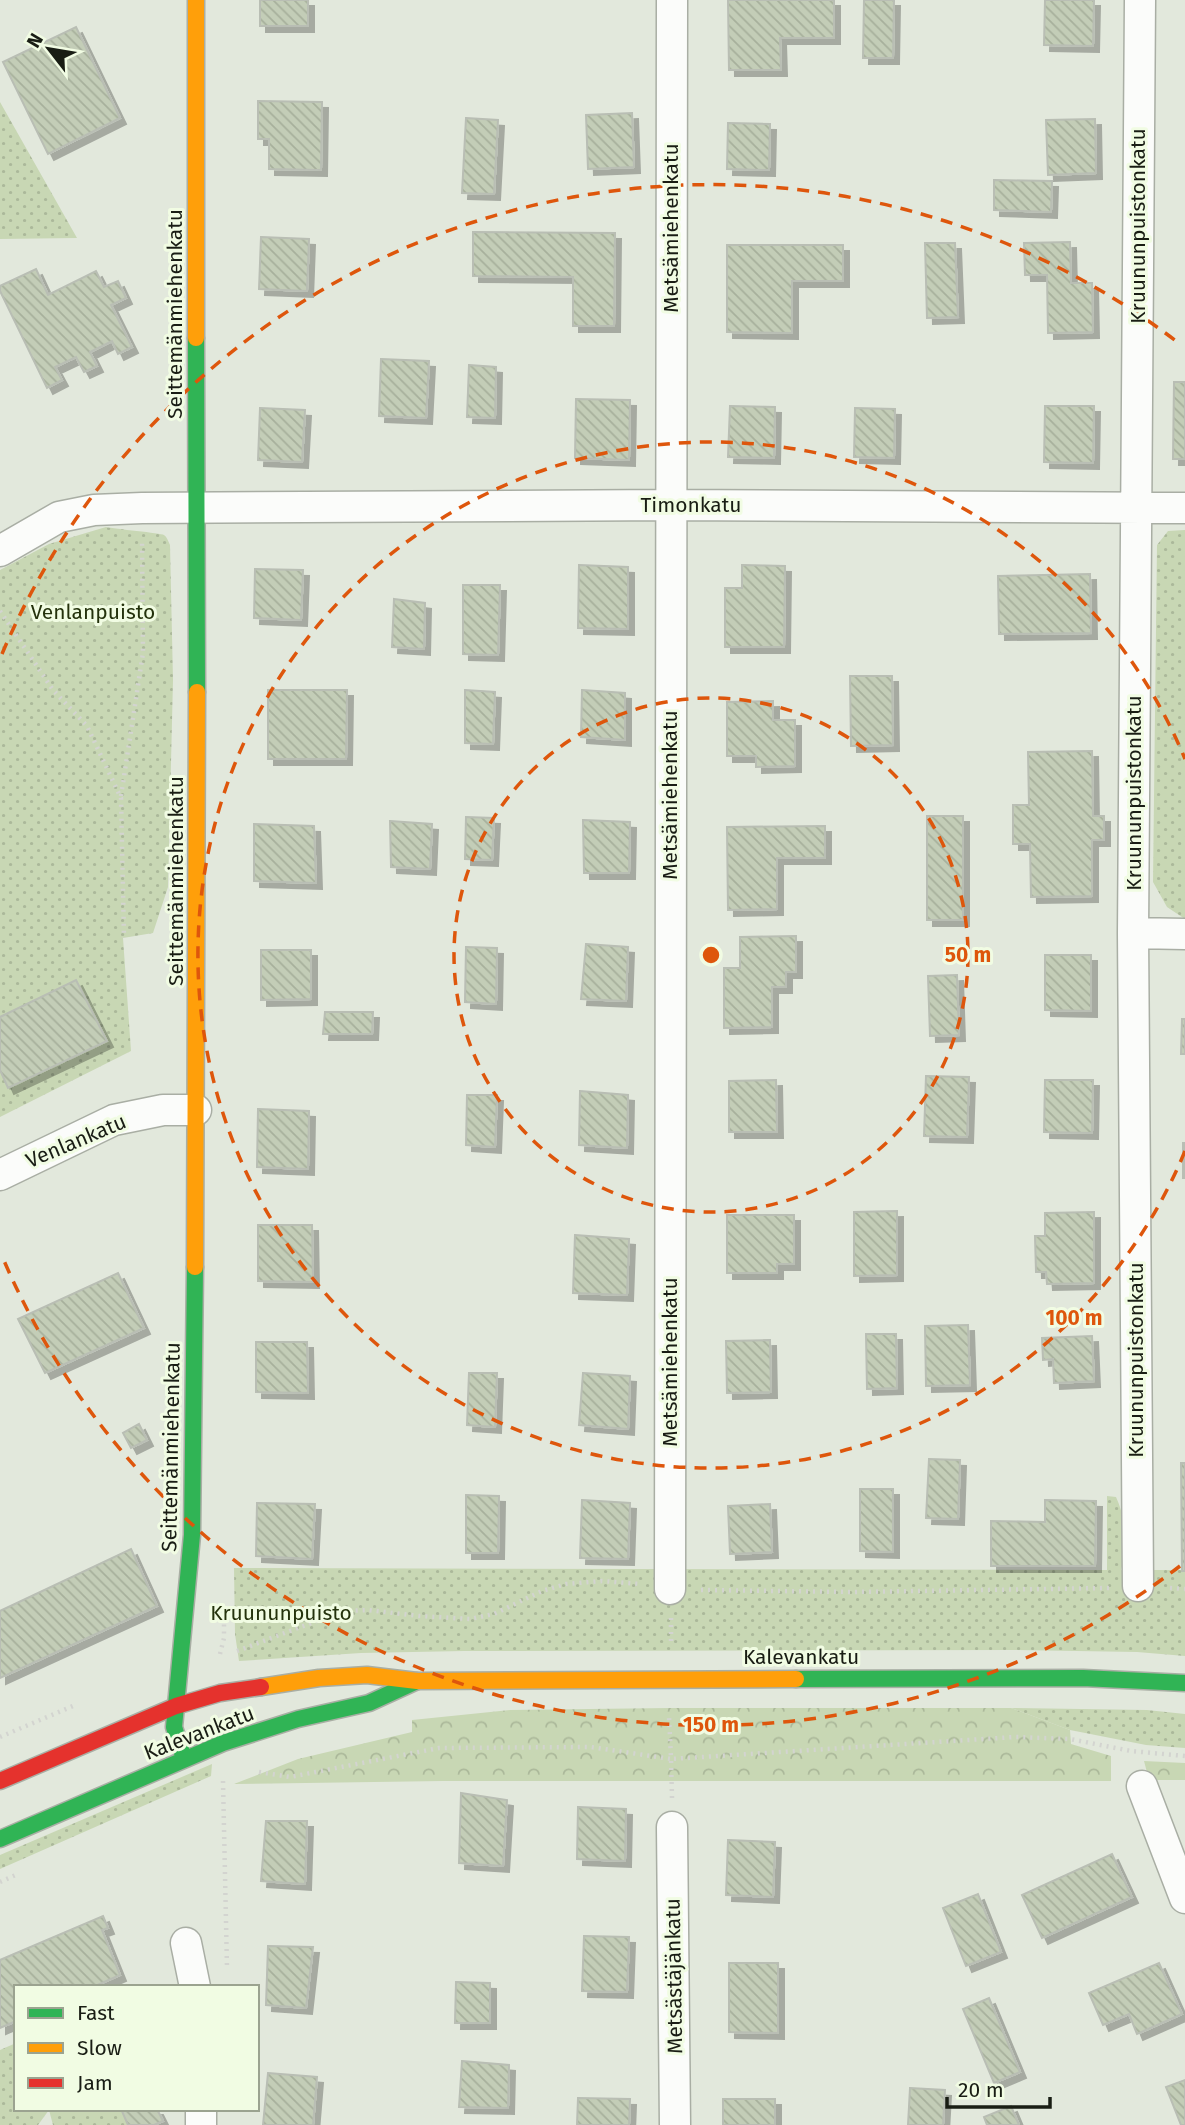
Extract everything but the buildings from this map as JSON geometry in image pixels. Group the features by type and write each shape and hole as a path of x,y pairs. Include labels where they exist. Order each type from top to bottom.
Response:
{"street":[{"name":"Seittemänmiehenkatu","path":"184,1759 174,1727 192,1535 198,1065 196,0"},
{"name":"Metsämiehenkatu","path":"670,1589 672,0"},
{"name":"Kruununpuistonkatu","path":"1138,1586 1133,933 1140,0"},
{"name":"Timonkatu","path":"0,551 59,517 94,510 142,508 671,505 1185,508"},
{"path":"1133,933 1185,934"},
{"name":"Venlankatu","path":"0,1175 114,1120 163,1110 196,1110"},
{"name":"Kalevankatu","path":"0,1781 176,1706 220,1693 319,1678 367,1675 417,1681 1083,1678 1185,1683"},
{"name":"Kalevankatu","path":"0,1839 223,1744 298,1719 369,1703 417,1681"},
{"path":"1142,1786 1185,1898"},
{"name":"Metsästäjänkatu","path":"672,1827 675,2125"},
{"path":"186,1943 195,1985"}],"path":[{"path":"124,938 121,798 143,653 142,508"},
{"path":"0,611 53,690 87,726 121,798"},
{"path":"669,1708 672,1827"},
{"path":"250,1770 290,1777 439,1748 591,1747 671,1759 1015,1737 1070,1739 1131,1751 1185,1756"},
{"path":"227,1973 223,1778 232,1775"}],"green space":[{"path":"0,102 77,238 0,239"},
{"name":"Venlanpuisto","path":"106,527 164,535 170,545 173,680 168,887 153,933 123,938 131,1051 0,1117 0,570 49,544"},
{"path":"1185,530 1185,919 1167,907 1153,882 1157,545 1168,531"},
{"name":"Kruununpuisto","path":"1107,1496 1116,1497 1124,1524 1125,1552 1121,1570 1185,1570 1185,1656 1137,1652 1014,1650 464,1651 361,1653 239,1661 235,1634 234,1568 1107,1570"},
{"path":"1011,1708 1147,1710 1185,1714 1185,1748 1146,1745 1070,1730"},
{"path":"1011,1708 1070,1730 1071,1744 1111,1756 1111,1781 443,1781 234,1784 298,1759 412,1732 412,1720 510,1710"},
{"path":"1144,1761 1185,1763 1185,1780 1149,1780"},
{"path":"212,1764 211,1776 0,1869 0,1855"},
{"path":"14,2044 14,2111 48,2111 38,2125 0,2125 0,2050"},
{"path":"49,2111 122,2111 128,2125 53,2125"}],"traffic: fast":[{"path":"196,338 197,692"},
{"path":"184,1759 174,1727 192,1535 195,1267"},
{"path":"796,1679 1083,1678 1185,1683"},
{"path":"0,1839 223,1743 298,1719 369,1703 417,1681"}],"traffic: slow":[{"path":"196,0 196,338"},
{"path":"195,1267 197,692"},
{"path":"261,1687 319,1678 367,1675 417,1681 796,1679"}],"traffic: jam":[{"path":"0,1781 176,1706 220,1693 261,1687"}]}
